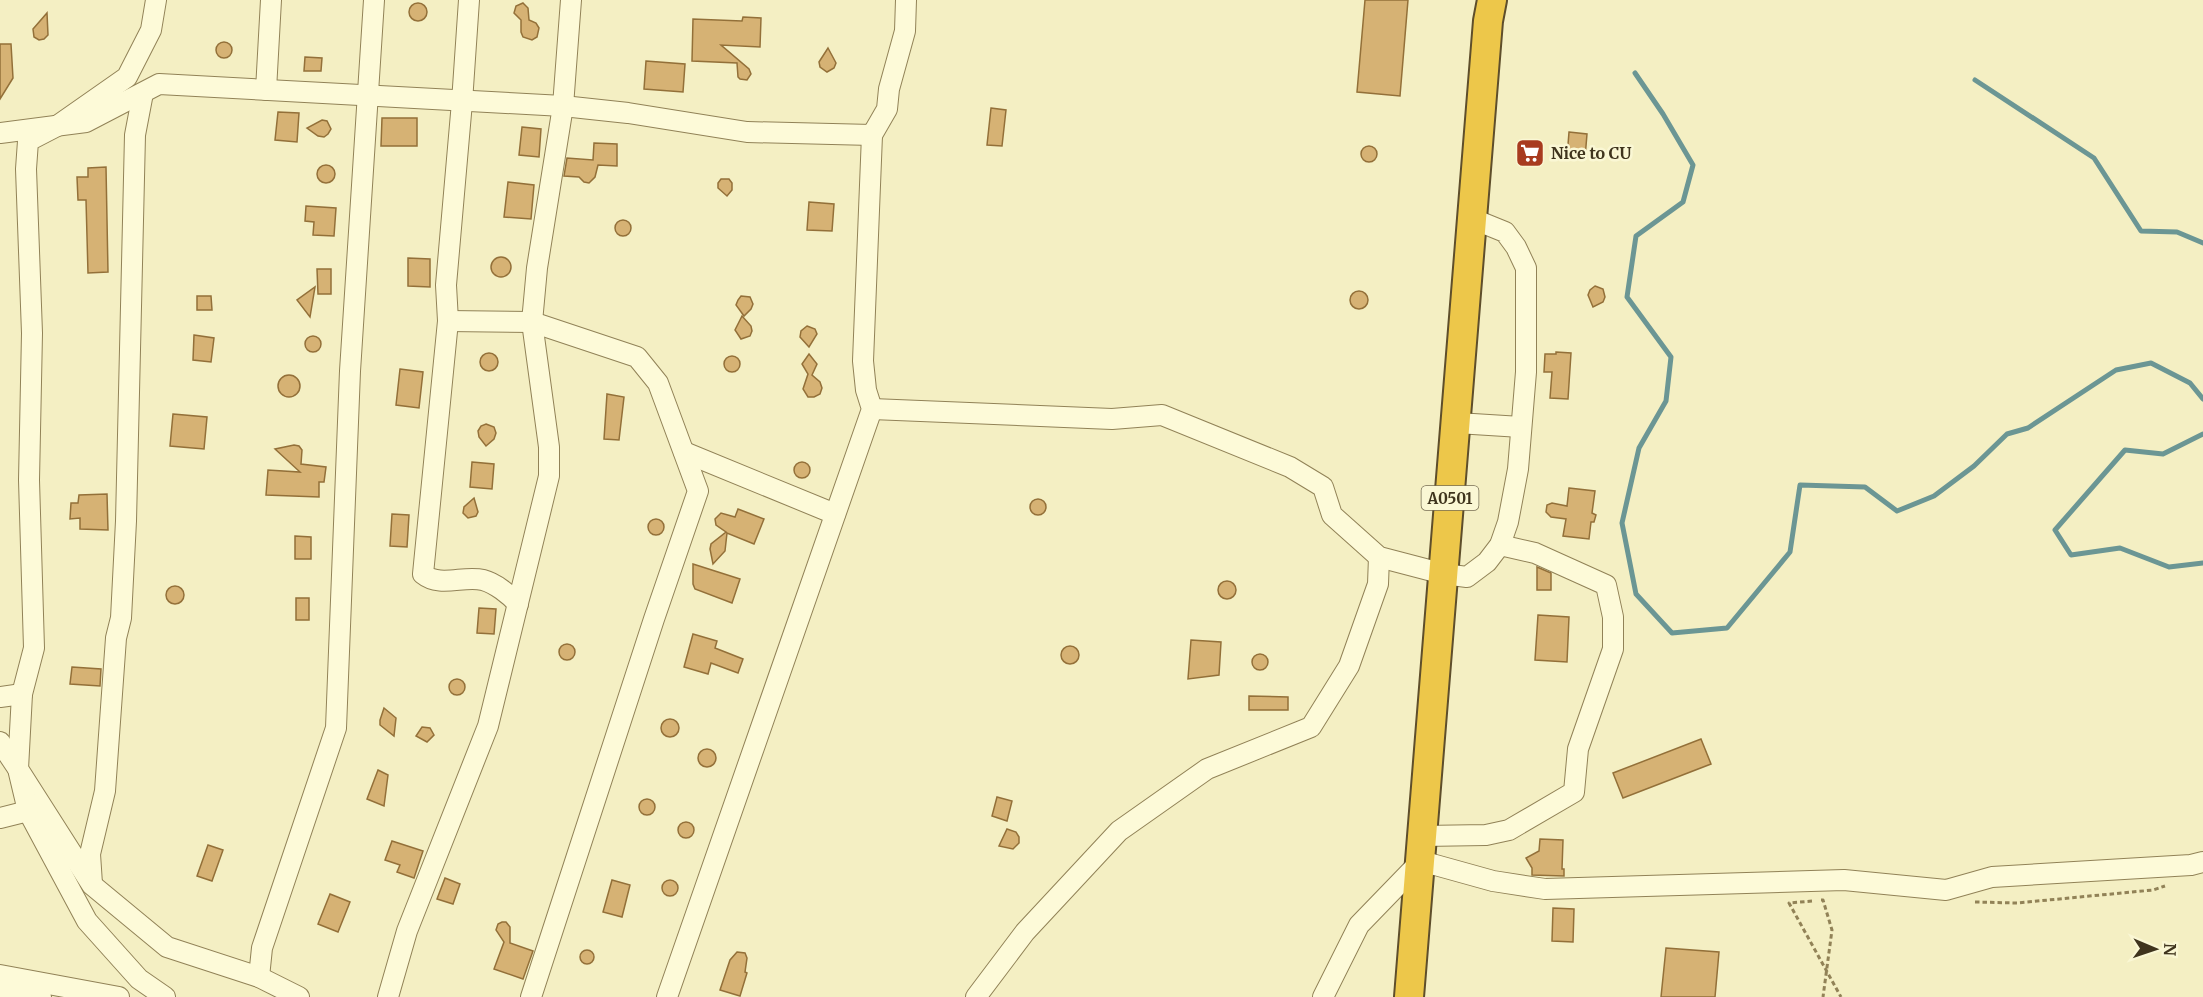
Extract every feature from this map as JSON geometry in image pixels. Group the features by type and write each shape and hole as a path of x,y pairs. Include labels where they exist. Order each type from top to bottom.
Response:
{"highway":[{"name":"A0501","path":"1409,997 1492,0"}],"street":[{"path":"156,0 151,30 127,77 57,126 28,141 26,169 32,333 29,480 34,648 22,694 18,769 28,811 87,921 139,979 165,997"},
{"path":"266,90 271,0"},
{"path":"260,977 262,948 336,728 350,371 374,0"},
{"path":"469,0 446,285 448,321 423,574 428,578 452,581 484,580 510,596 518,604"},
{"path":"388,997 407,931 488,726 549,476 549,447 532,321 537,268 563,106 571,0"},
{"path":"667,997 872,409 866,390 863,361 872,135 887,109 889,89 904,31 906,0"},
{"path":"0,133 86,122 159,84 563,106 628,113 747,132 872,135"},
{"path":"92,885 90,854 105,791 116,638 121,618 126,521 135,135 143,93"},
{"path":"872,409 1112,419 1162,415 1290,467 1323,487 1332,515 1379,557 1467,578 1487,562 1500,545 1508,522 1514,490 1526,372 1526,268 1516,247 1505,232 1473,219"},
{"path":"448,321 532,321 637,357 658,384 698,491 531,997"},
{"path":"1457,423 1521,427"},
{"path":"684,452 835,514"},
{"path":"1323,997 1359,925 1422,849 1509,830 1575,792 1578,749 1613,649 1613,617 1606,585 1535,553 1500,545"},
{"path":"976,997 1025,932 1119,831 1207,769 1311,727 1349,666 1378,584 1379,557"},
{"path":"0,697 22,694"},
{"path":"0,742 92,885 167,947 260,977 300,997"},
{"path":"0,818 28,811"},
{"path":"1422,849 1493,880 1545,889 1844,880 1946,890 1992,877 2191,865 2203,862"},
{"path":"0,975 119,997"},
{"path":"0,988 41,997"}],"path":[{"path":"1967,902 2029,902 2153,890 2173,882"},
{"path":"1824,997 1826,967 1832,930 1823,900 1789,903 1826,967 1841,997"}],"building":[{"path":"1365,0 1408,0 1400,96 1357,92"},
{"path":"418,3 424,6 427,12 424,18 418,21 412,18 409,12 412,6"},
{"path":"523,3 528,8 529,20 536,23 539,28 537,37 532,40 523,37 521,20 514,13 516,6"},
{"path":"47,13 48,35 39,40 34,37 33,29"},
{"path":"743,17 761,18 760,47 721,45 749,69 751,74 747,80 738,77 737,63 692,61 693,19 742,21"},
{"path":"224,42 232,50 224,58 216,50"},
{"path":"0,44 11,44 13,78 0,99"},
{"path":"828,48 836,63 834,68 827,72 820,67 819,62"},
{"path":"305,57 322,58 321,71 304,71"},
{"path":"646,61 685,64 683,92 644,89"},
{"path":"991,108 1006,110 1002,146 987,145"},
{"path":"278,112 299,113 297,142 275,140"},
{"path":"382,118 417,118 417,146 381,146"},
{"path":"322,120 327,121 331,129 324,137 318,136 307,128"},
{"path":"522,127 541,129 539,157 519,155"},
{"path":"1569,132 1587,134 1585,158 1567,157"},
{"path":"594,143 617,144 617,166 598,165 595,177 589,183 579,177 564,176 567,158 593,160"},
{"path":"1369,146 1377,154 1369,162 1361,154"},
{"path":"322,165 330,165 335,170 333,181 322,183 317,178 317,170"},
{"path":"106,167 108,272 88,273 86,200 78,200 77,177 88,177 88,168"},
{"path":"721,179 729,179 732,183 732,190 727,196 718,188"},
{"path":"508,182 534,185 531,219 504,217"},
{"path":"809,202 834,204 832,231 807,230"},
{"path":"306,206 336,208 334,236 313,235 314,222 305,221"},
{"path":"620,220 626,220 631,228 629,234 620,236 615,231 615,225"},
{"path":"501,257 508,260 511,267 508,274 501,277 494,274 491,267 494,260"},
{"path":"408,258 430,259 430,287 408,286"},
{"path":"317,269 331,269 331,294 318,294"},
{"path":"1595,286 1603,289 1605,297 1603,302 1593,307 1588,295"},
{"path":"315,287 310,317 297,300"},
{"path":"1359,291 1365,294 1368,300 1365,306 1359,309 1353,306 1350,300 1353,294"},
{"path":"197,296 211,296 212,310 197,310"},
{"path":"741,296 750,297 753,304 744,316 736,305"},
{"path":"742,316 751,326 752,331 750,336 741,339 735,330"},
{"path":"807,326 815,329 817,334 809,347 800,337 801,331"},
{"path":"194,335 214,338 211,362 193,360"},
{"path":"313,336 319,338 321,344 319,350 313,352 307,350 305,344 307,338"},
{"path":"1556,352 1571,353 1568,399 1550,398 1552,372 1544,372 1545,354 1556,354"},
{"path":"489,353 495,356 498,362 495,368 489,371 483,368 480,362 483,356"},
{"path":"809,354 817,364 812,375 820,382 822,388 820,394 814,397 808,397 803,389 808,374 802,364"},
{"path":"732,356 740,364 732,372 724,364"},
{"path":"400,369 423,372 419,408 396,405"},
{"path":"289,375 297,378 300,386 297,394 289,397 281,394 278,386 281,378"},
{"path":"607,394 624,397 619,440 604,439"},
{"path":"173,414 207,417 204,449 170,446"},
{"path":"486,424 494,427 496,433 494,439 486,446 479,437 478,431"},
{"path":"299,446 302,450 301,464 326,467 324,482 319,482 319,497 266,495 268,470 300,472 275,449"},
{"path":"472,462 494,464 492,489 470,487"},
{"path":"802,462 808,464 810,470 808,476 802,478 796,476 794,470 796,464"},
{"path":"1569,488 1595,491 1592,513 1596,515 1594,522 1591,522 1589,539 1563,536 1566,519 1551,517 1546,512 1547,505 1552,503 1567,506"},
{"path":"107,494 108,530 80,529 80,518 70,519 71,503 78,503 79,495"},
{"path":"474,498 478,512 476,516 468,518 463,513 464,507"},
{"path":"1035,499 1041,499 1046,507 1044,513 1035,515 1030,510 1030,504"},
{"path":"738,509 764,519 754,544 727,533 725,551 713,564 711,544 726,532 716,525 715,519 721,513 735,517"},
{"path":"392,514 409,515 407,547 390,546"},
{"path":"653,519 659,519 664,527 662,533 653,535 648,530 648,524"},
{"path":"295,536 311,537 311,559 295,559"},
{"path":"693,564 740,579 732,603 695,589"},
{"path":"1537,567 1551,573 1551,590 1537,590"},
{"path":"1227,581 1233,584 1236,590 1233,596 1227,599 1221,596 1218,590 1221,584"},
{"path":"171,586 179,586 184,591 182,602 171,604 166,599 166,591"},
{"path":"296,598 309,598 309,620 296,620"},
{"path":"479,608 496,609 494,634 477,633"},
{"path":"1538,615 1569,617 1567,662 1535,660"},
{"path":"693,634 717,641 715,648 743,659 738,673 711,663 708,674 684,667"},
{"path":"1191,640 1221,642 1219,675 1188,679"},
{"path":"567,644 573,646 575,652 573,658 567,660 561,658 559,652 561,646"},
{"path":"1070,646 1076,649 1079,655 1076,661 1070,664 1064,661 1061,655 1064,649"},
{"path":"1257,654 1263,654 1268,662 1266,668 1257,670 1252,665 1252,659"},
{"path":"72,667 101,669 100,686 70,684"},
{"path":"457,679 465,687 457,695 449,687"},
{"path":"1249,696 1288,697 1288,710 1249,710"},
{"path":"384,708 396,718 394,736 380,725"},
{"path":"670,719 678,724 679,728 674,736 670,737 662,732 661,728 666,720"},
{"path":"422,727 430,728 434,735 427,742 416,736"},
{"path":"1701,739 1711,764 1623,798 1613,773"},
{"path":"707,749 713,752 716,758 713,764 707,767 701,764 698,758 701,752"},
{"path":"378,770 388,775 384,806 367,799"},
{"path":"997,797 1012,801 1007,821 992,816"},
{"path":"644,799 650,799 655,807 653,813 644,815 639,810 639,804"},
{"path":"683,822 689,822 694,830 692,836 683,838 678,833 678,827"},
{"path":"1007,829 1016,832 1019,837 1019,843 1013,849 999,846"},
{"path":"1540,839 1563,840 1562,869 1564,869 1564,876 1532,875 1532,868 1526,858 1539,851"},
{"path":"392,841 423,851 414,878 397,872 400,865 385,860"},
{"path":"208,845 223,850 212,881 197,876"},
{"path":"445,878 460,884 453,904 437,899"},
{"path":"612,880 630,885 622,917 603,912"},
{"path":"670,880 676,882 678,888 676,894 670,896 664,894 662,888 664,882"},
{"path":"330,894 350,902 338,932 318,924"},
{"path":"1553,908 1574,909 1573,942 1552,941"},
{"path":"506,922 510,927 510,943 533,951 523,979 494,969 504,942 496,930 498,924"},
{"path":"1666,948 1719,952 1715,997 1661,997"},
{"path":"587,950 592,952 594,957 592,962 587,964 582,962 580,957 582,952"},
{"path":"737,952 745,953 747,958 745,972 747,973 740,996 720,990 730,960"}],"waterway":[{"path":"1635,73 1663,114 1693,165 1683,202 1636,236 1627,297 1671,357 1666,401 1639,448 1622,523 1636,594 1672,633 1727,628 1790,552 1800,485 1865,487 1897,511 1934,496 1974,466 2007,434 2028,428 2116,370 2151,363 2190,383 2203,399"},
{"path":"1975,80 2094,158 2141,231 2177,232 2203,243"},
{"path":"2203,434 2163,454 2125,450 2055,530 2071,555 2120,548 2169,567 2203,563"}],"place":[{"name":"Nice to CU","path":"1530,153"}]}
